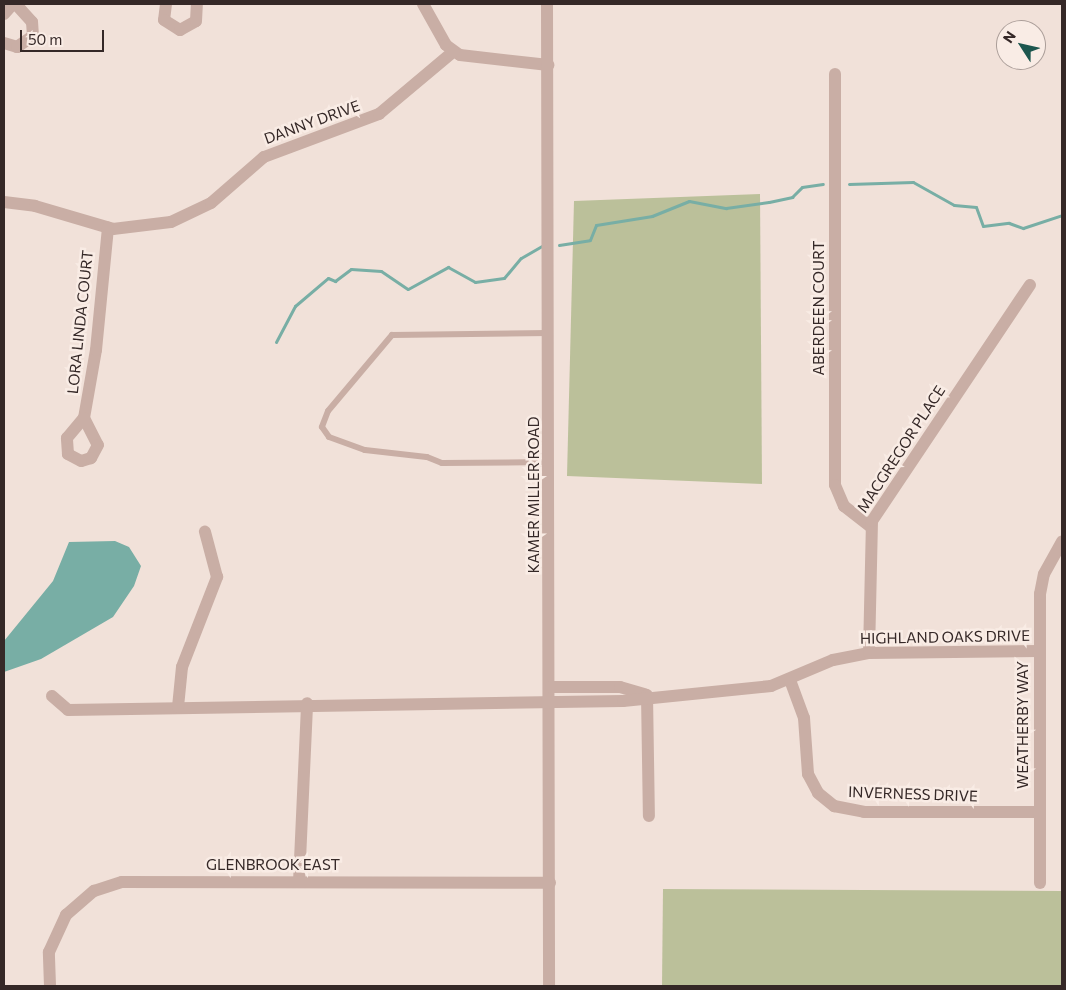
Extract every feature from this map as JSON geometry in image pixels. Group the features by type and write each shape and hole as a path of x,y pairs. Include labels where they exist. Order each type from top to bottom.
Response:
{"street":[{"path":"4,14 14,4 32,22 33,36 17,47 4,43"},
{"path":"166,4 164,20 180,30 196,21 196,4"},
{"path":"423,4 453,52 486,61 548,65"},
{"name":"KAMER MILLER ROAD","path":"547,4 551,687 549,986"},
{"name":"DANNY DRIVE","path":"4,202 35,206 108,228 156,226 185,217 211,202 264,157 379,114 453,52"},
{"name":"ABERDEEN COURT","path":"835,74 835,485 844,506 870,526"},
{"name":"LORA LINDA COURT","path":"84,418 96,350 108,228"},
{"name":"MACGREGOR PLACE","path":"868,653 870,526 1030,285"},
{"path":"178,707 182,666 217,577 205,532"},
{"name":"WEATHERBY WAY","path":"1040,884 1039,651 1044,574 1062,542"},
{"name":"HIGHLAND OAKS DRIVE","path":"52,696 68,710 307,703 551,703 623,701 648,695 790,680 833,660 868,653 1039,651"},
{"name":"INVERNESS DRIVE","path":"790,680 804,718 808,774 818,793 834,806 864,812 1039,812"},
{"name":"HIGHLAND OAKS DRIVE","path":"551,687 620,687 648,695"},
{"path":"648,695 649,816"},
{"path":"299,882 307,703"},
{"name":"GLENBROOK EAST","path":"50,986 47,971 53,936 66,915 103,888 152,881 550,883"}],"lane":[{"path":"550,333 392,334 328,411 322,427 329,437 364,450 426,457 442,463 550,462"}],"green space":[{"path":"760,194 762,484 567,476 574,201"},
{"path":"663,889 1062,891 1062,986 662,986"}],"water":[{"path":"115,541 129,547 141,566 134,586 113,617 41,659 4,672 4,641 53,581 69,542"}],"waterway":[{"path":"849,184 913,182 954,205 976,207 983,226 1009,223 1023,228 1062,215"},
{"path":"559,245 590,240 596,225 652,216 689,201 726,208 792,197 802,187 823,184"},
{"path":"276,342 295,306 328,278 335,281 351,269 381,271 408,289 448,267 475,282 504,278 521,258 542,246"}]}
